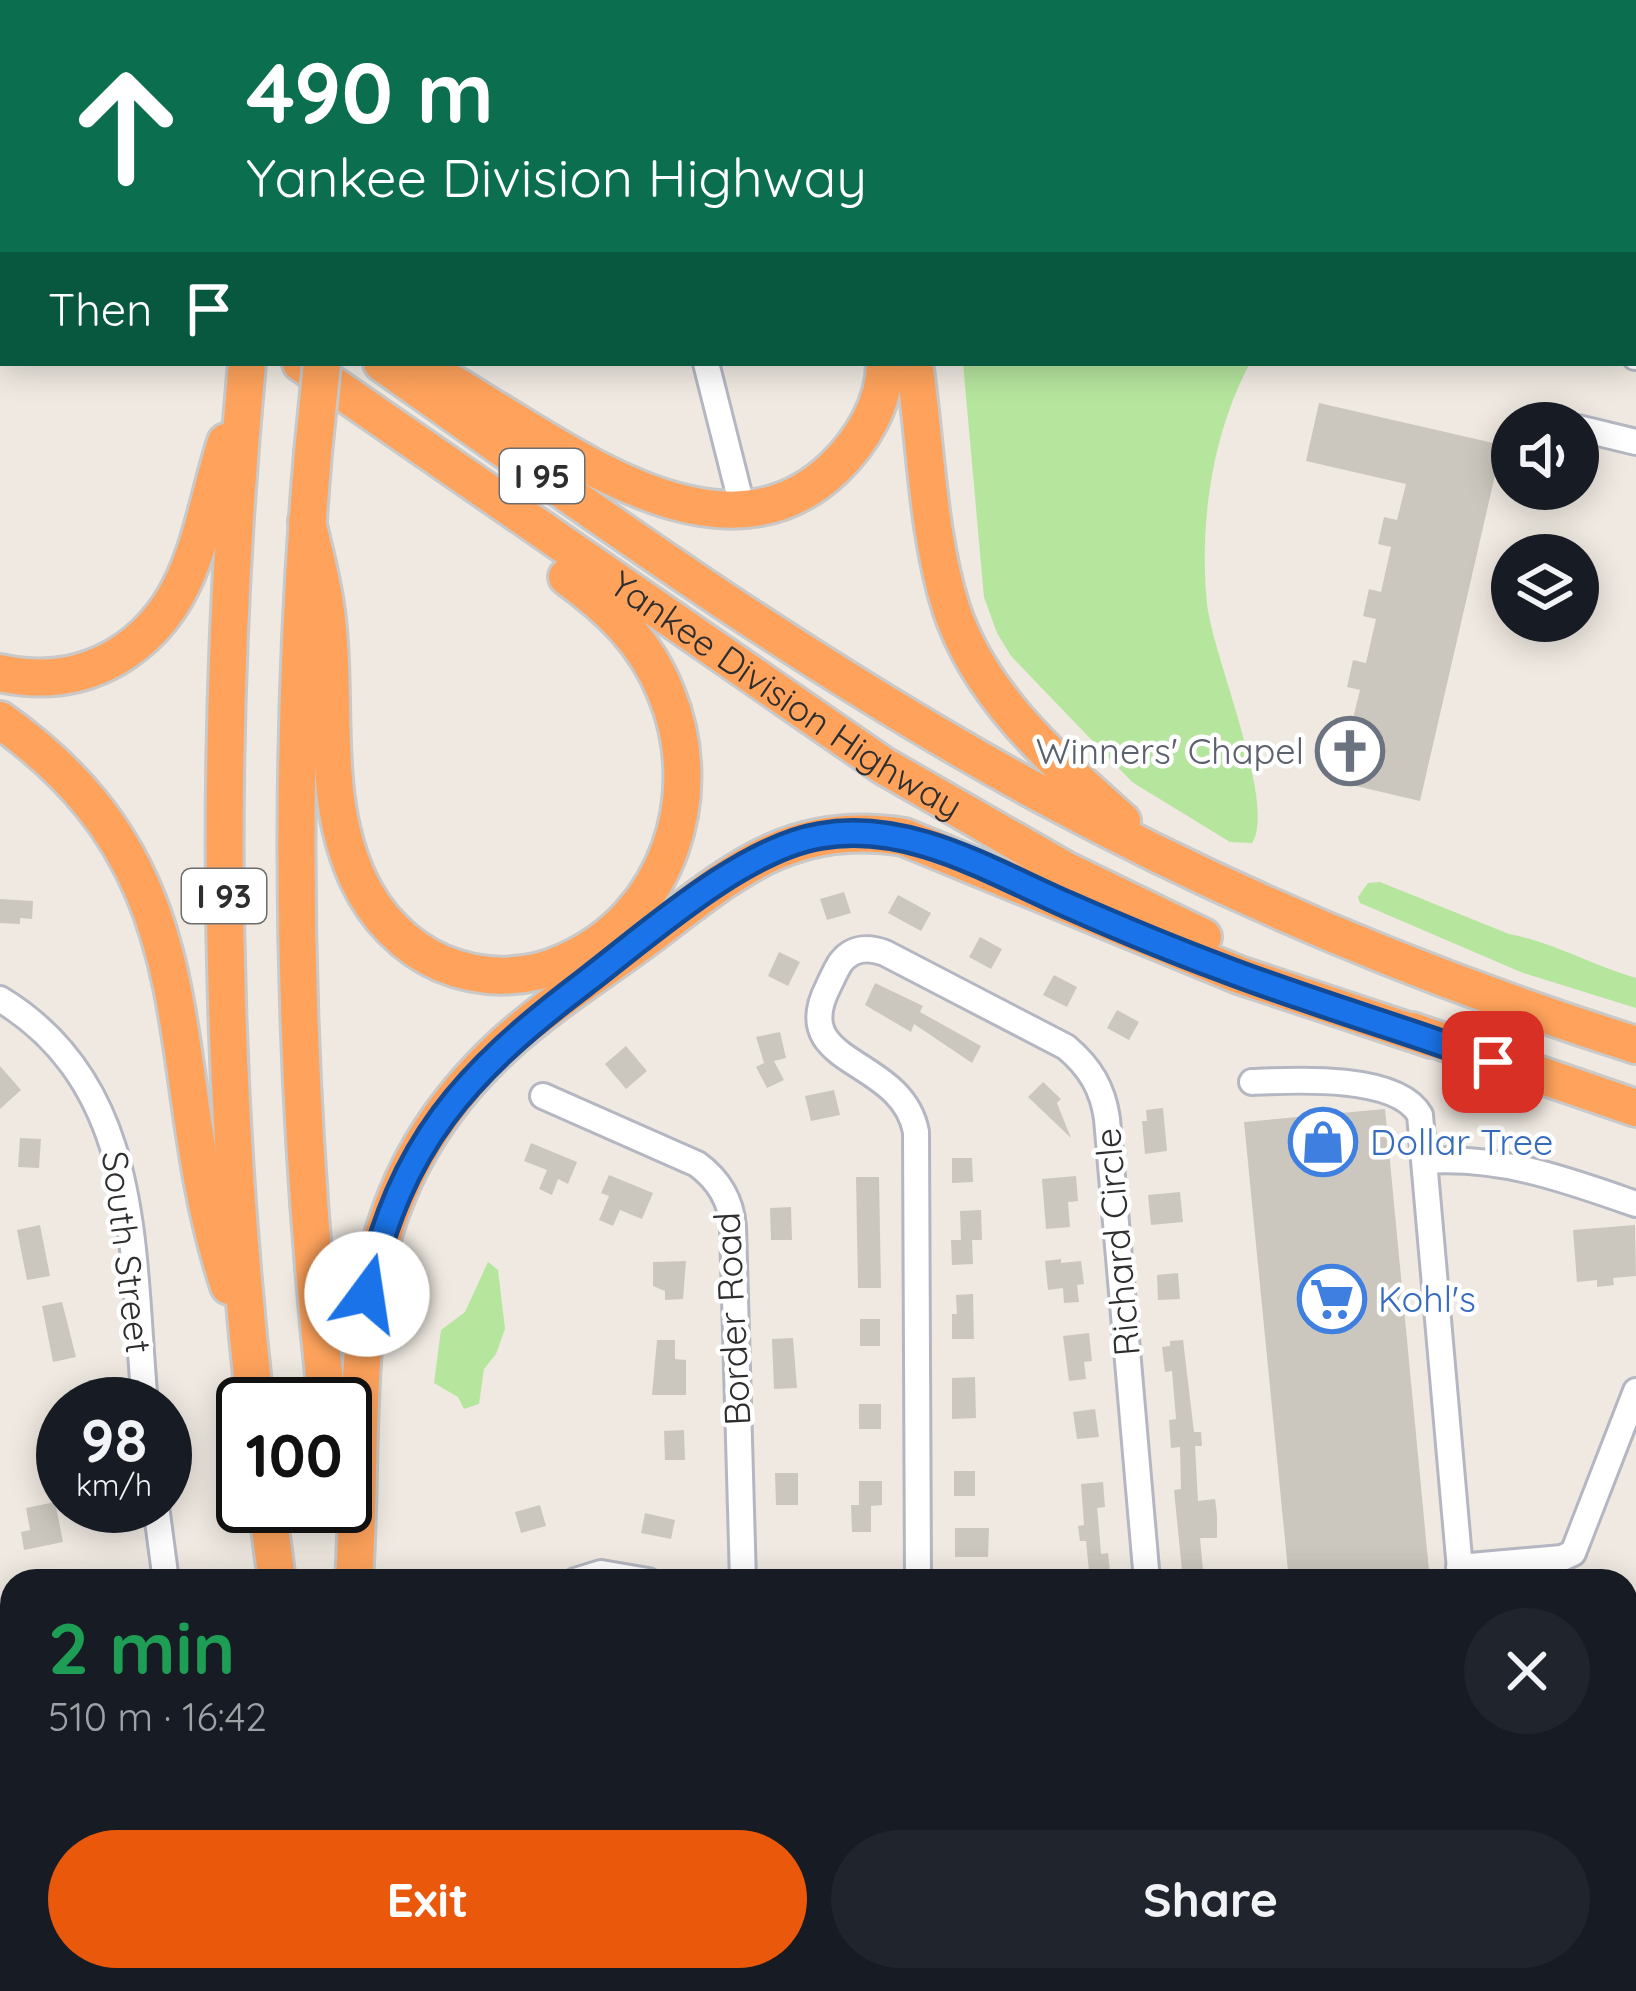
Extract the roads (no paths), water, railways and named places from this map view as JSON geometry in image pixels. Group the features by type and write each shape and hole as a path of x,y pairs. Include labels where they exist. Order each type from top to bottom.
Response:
{"highway":[{"name":"Yankee Division Highway","path":"306,366 791,704 940,800 1128,902 1432,1039 1636,1108"},
{"name":"I 93","path":"322,366 307,521 297,759 297,956 307,1176 325,1377"},
{"name":"Yankee Division Highway","path":"386,366 632,539 984,762 1160,855 1403,963 1636,1045"},
{"path":"416,366 444,377 544,438 659,496 698,509 743,510 792,497 841,461 866,428 883,385 885,366"},
{"path":"914,366 941,563 951,609 965,642 1022,726 1160,855"},
{"path":"0,673 46,678 88,671 140,641 162,620 182,591 197,553 208,497 246,375"},
{"name":"I 93","path":"246,375 228,630 224,897 230,1098 251,1377"},
{"path":"307,521 327,620 328,704 339,815 354,869 370,901 408,943 446,965 501,976 557,966 596,947 629,920 666,862 681,807 678,733 657,674 624,624 543,560 455,472"},
{"path":"0,720 84,792 122,843 148,896 180,1029 211,1232 248,1346"},
{"path":"353,1569 361,1467 362,1330 381,1240 411,1165 453,1101 517,1034 756,858 818,836 866,832 904,837 1239,975 1432,1039"},
{"path":"271,1533 275,1569"},
{"path":"344,1533 350,1569"}],"street":[{"path":"707,366 743,510"},
{"path":"1599,433 1636,442"},
{"name":"Richard Circle","path":"918,1569 916,1132 910,1111 895,1089 829,1045 816,1022 818,1006 840,964 854,952 867,949 885,952 1066,1047 1096,1082 1107,1119 1146,1569"},
{"name":"South Street","path":"0,999 23,1015 70,1063 111,1133 125,1188 142,1377"},
{"path":"1252,1082 1342,1080 1406,1100 1420,1114 1460,1569"},
{"name":"Border Road","path":"543,1096 697,1164 721,1186 730,1206 743,1569"},
{"path":"1425,1161 1478,1159 1520,1167 1636,1204"},
{"path":"1492,1569 1573,1553 1636,1391"},
{"path":"160,1533 164,1569"}],"place":[{"name":"Winners' Chapel","path":"1350,751"},
{"name":"Dollar Tree","path":"1323,1142"},
{"name":"Kohl's","path":"1332,1299"}]}
